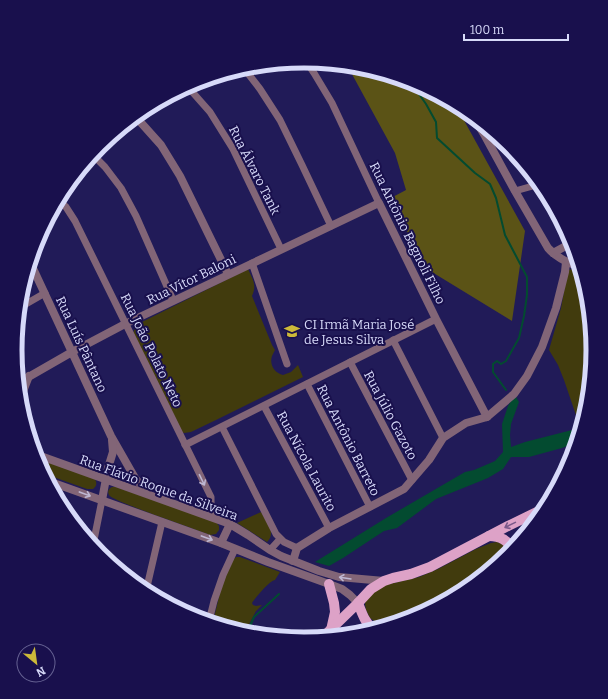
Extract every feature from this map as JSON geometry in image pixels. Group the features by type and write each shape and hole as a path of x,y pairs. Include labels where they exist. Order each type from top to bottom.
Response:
{"main road":[{"path":"331,630 371,589 384,581 430,567 532,514"},
{"path":"489,536 498,536 508,544"},
{"path":"329,584 335,612 329,630"},
{"path":"358,604 368,624"}],"street":[{"name":"Rua Antônio Bagnoli Filho","path":"311,68 332,103 436,319 487,417"},
{"path":"247,73 260,89 280,120 331,226"},
{"name":"Rua Álvaro Tank","path":"192,91 210,112 233,149 281,249"},
{"path":"139,121 161,145 180,176 228,274"},
{"path":"481,130 548,248 560,259 572,262"},
{"path":"97,159 121,188 136,216 173,300"},
{"path":"515,191 533,186"},
{"name":"Rua Vítor Baloni","path":"24,379 72,352 173,300 379,203"},
{"name":"Rua João Polato Neto","path":"63,204 66,206 75,221 211,497 211,517"},
{"path":"553,253 566,246"},
{"path":"252,263 287,364"},
{"path":"293,561 297,548 329,528 404,489 429,460 443,438 466,423 487,417 514,394 527,376 542,347 556,308 565,272 572,264"},
{"name":"Rua Luís Pântano","path":"34,270 111,436 135,478 150,495"},
{"path":"25,304 45,293"},
{"path":"185,445 436,319"},
{"path":"393,340 443,438"},
{"name":"Rua Júlio Gazoto","path":"350,362 412,480"},
{"path":"24,388 29,376"},
{"name":"Rua Antônio Barreto","path":"307,384 370,507"},
{"name":"Rua Nícola Laurito","path":"264,406 329,528"},
{"path":"222,427 276,534 284,542 297,548"},
{"name":"Rua Luís Pântano","path":"102,500 108,468 113,452 111,436"},
{"name":"Rua Flávio Roque da Silveira","path":"43,457 230,524 281,556 319,571 339,577 384,581"},
{"path":"92,475 108,468"},
{"path":"57,484 221,543 342,589 358,604"},
{"path":"95,538 102,500"},
{"path":"148,584 162,522"},
{"path":"221,543 230,524"},
{"path":"270,550 280,539"},
{"path":"210,616 223,575 235,549"}],"shaded area":[{"path":"351,72 395,82 445,105 461,115 525,231 512,321 427,269 389,199 406,190 395,153"},
{"path":"248,269 253,279 254,289 252,296 275,350 271,359 273,368 283,375 291,372 298,365 303,377 191,432 184,433 179,430 133,333 136,325"},
{"path":"574,269 581,294 584,313 586,350 584,386 577,418 558,365 549,350 561,308 568,270"},
{"path":"515,395 519,402 511,424 511,447 574,429 569,445 529,457 511,457 503,469 488,478 436,499 397,528 384,531 329,566 315,562 386,518 465,472 474,470 495,461 503,452 502,424 508,406"},
{"path":"44,460 95,479 96,486 93,489 87,489 53,477"},
{"path":"112,487 116,487 216,522 219,526 219,530 216,534 210,535 124,503 109,495 108,492"},
{"path":"261,512 271,531 270,538 267,542 237,523"},
{"path":"497,542 505,547 490,562 445,594 395,617 376,622 370,618 365,604 367,595 381,585 419,577 491,543"},
{"path":"236,557 240,557 280,572 275,580 259,593 252,603 256,606 262,605 256,611 248,626 214,617 222,584 233,560"}],"waterway":[{"path":"417,91 436,122 437,138 475,173 490,184 496,198 505,235 527,277 527,295 519,338 506,361 501,364 497,361 493,364 493,372 506,390"},
{"path":"250,626 254,617 279,594"}],"place":[{"name":"CI Irmã Maria José de Jesus Silva","path":"292,331"}]}
